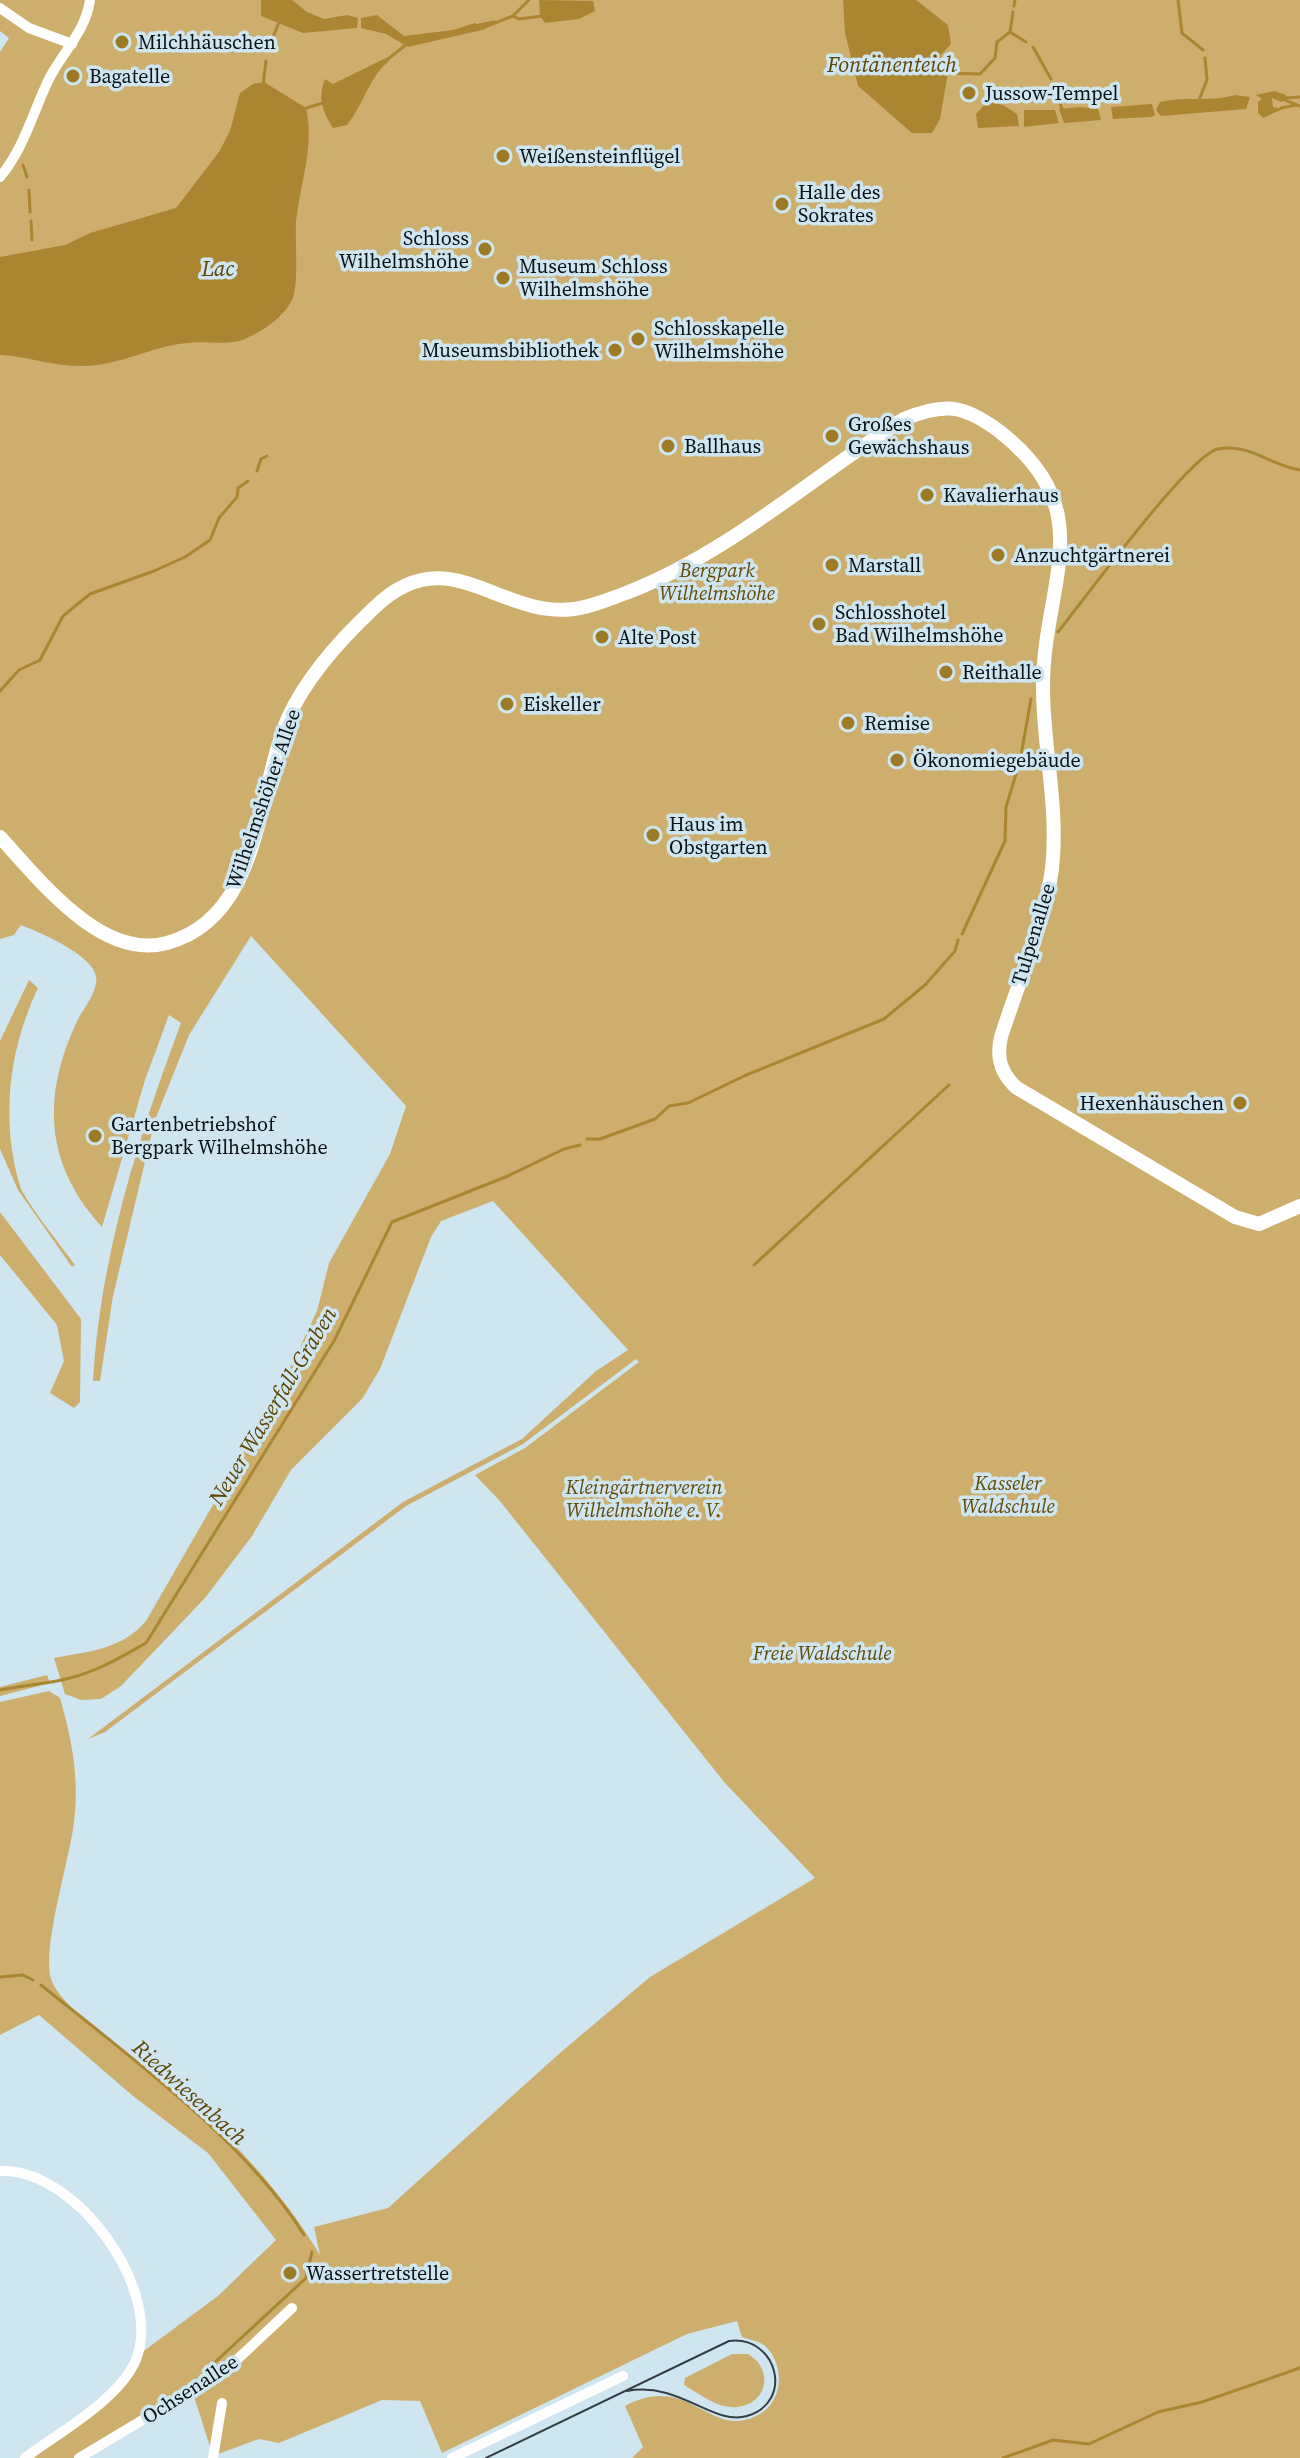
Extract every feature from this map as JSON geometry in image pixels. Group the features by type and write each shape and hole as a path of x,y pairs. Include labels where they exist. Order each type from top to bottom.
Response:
{"main road":[{"name":"Tulpenallee","path":"904,419 956,407 996,429 1038,471 1052,496 1062,528 1043,671 1054,829 1051,871 1001,1037 998,1055 1003,1073 1017,1088 1235,1217 1259,1224 1300,1206"},
{"name":"Wilhelmshöher Allee","path":"0,837 72,911 109,935 145,946 182,938 218,912 240,880 279,743 300,696 359,623 390,593 415,580 440,578 549,609 573,609 599,603 661,577 717,547 904,419"}],"street":[{"path":"0,177 29,130 50,78 72,44 90,0"},
{"path":"0,8 29,28 72,44"},
{"path":"0,2171 29,2176 51,2186 89,2217 126,2270 142,2329 134,2363 120,2386 25,2458"},
{"name":"Ochsenallee","path":"79,2458 226,2370 292,2308"},
{"path":"452,2458 623,2376"},
{"path":"213,2458 222,2403"}],"green space":[{"name":"Bergpark Wilhelmshöhe","path":"0,0 1300,0 1300,2458 632,2458 643,2447 625,2406 647,2397 666,2396 683,2400 726,2420 741,2421 767,2409 779,2382 776,2363 765,2346 742,2337 737,2321 687,2334 442,2453 420,2401 382,2400 279,2443 259,2439 213,2456 192,2390 75,2458 30,2458 122,2389 141,2353 218,2296 276,2240 208,2153 133,2096 39,2015 0,2035 0,1702 49,1691 60,1698 74,1763 75,1812 50,1948 51,1979 75,2011 185,2098 250,2161 280,2197 320,2255 314,2227 388,2208 560,2053 650,1977 815,1878 725,1783 499,1500 475,1475 525,1448 639,1362 636,1359 523,1444 406,1506 105,1732 88,1739 403,1502 522,1439 596,1371 628,1350 493,1201 441,1221 431,1237 380,1369 362,1399 291,1470 252,1536 205,1598 121,1686 101,1699 81,1700 65,1694 54,1658 115,1644 146,1621 281,1387 317,1311 329,1263 390,1154 406,1106 251,936 189,1035 155,1120 113,1296 100,1381 93,1381 104,1289 124,1199 150,1110 181,1023 169,1015 145,1080 102,1227 83,1203 59,1154 54,1103 66,1049 93,993 96,976 75,952 21,925 14,935 0,939 0,52 9,38 0,31"},
{"path":"29,980 38,988 20,1037 10,1087 14,1164 21,1189 75,1265 72,1267 18,1190 0,1149 0,1041"},
{"path":"0,1212 81,1319 80,1402 74,1408 50,1393 64,1361 57,1325 0,1255"},
{"path":"47,1675 50,1683 0,1696 0,1687"},
{"path":"732,2354 748,2354 762,2368 764,2385 755,2400 737,2407 723,2406 684,2385 685,2378"}],"water":[{"path":"261,0 292,0 307,12 324,19 347,15 358,18 357,28 303,33 261,16"},
{"path":"539,0 593,1 595,11 579,19 545,23 540,16"},
{"name":"Fontänenteich","path":"843,0 916,0 948,25 951,44 940,56 949,67 940,119 932,133 912,133 858,86 845,33"},
{"path":"377,15 404,36 453,30 475,23 486,29 408,47 386,34 361,28 361,18"},
{"path":"388,57 390,60 376,75 347,125 333,128 322,105 321,92 325,79 333,84"},
{"name":"Lac","path":"264,82 306,108 308,122 308,150 296,222 294,293 283,313 266,327 240,341 172,345 93,365 69,366 0,355 0,257 65,245 90,233 176,208 219,152 230,131 240,93 253,84"},
{"path":"1274,91 1286,95 1286,100 1281,102 1272,98 1273,107 1283,109 1263,118 1258,113 1258,102 1262,99 1256,95"},
{"path":"1236,95 1250,97 1246,109 1161,116 1156,110 1160,102"},
{"path":"987,102 1003,105 1017,114 1019,126 978,128 976,114"},
{"path":"1152,104 1155,115 1151,117 1113,119 1111,107"},
{"path":"1059,109 1098,109 1101,120 1064,123"},
{"path":"1024,110 1055,110 1059,123 1024,127"}],"waterway":[{"path":"513,16 529,0"},
{"path":"1014,6 1015,0"},
{"path":"1178,0 1182,33 1203,50"},
{"path":"1013,12 1010,32 1026,42"},
{"path":"482,28 513,16 519,19 542,16"},
{"path":"271,42 280,20"},
{"path":"475,26 494,22"},
{"path":"945,73 980,74 995,58 997,42 1010,32"},
{"path":"388,59 407,44"},
{"path":"1033,47 1051,79"},
{"path":"1199,100 1207,80 1205,58"},
{"path":"263,85 266,61"},
{"path":"1054,86 1063,112"},
{"path":"1284,98 1300,97"},
{"path":"1285,100 1300,106"},
{"path":"303,109 323,103"},
{"path":"1281,108 1296,105"},
{"path":"23,165 27,177"},
{"path":"29,190 30,212"},
{"path":"31,221 32,240"},
{"path":"1058,632 1162,501 1204,457 1218,449 1240,449 1300,470"},
{"path":"257,471 261,459 267,456"},
{"path":"0,691 19,670 40,660 63,616 90,594 154,571 185,557 210,540 219,518 237,497 238,488 248,481"},
{"name":"Neuer Wasserfall-Graben","path":"962,934 1005,841 1006,807 1020,761 1031,699"},
{"name":"Neuer Wasserfall-Graben","path":"587,1139 600,1139 655,1119 669,1106 688,1103 744,1076 884,1019 925,985 955,951 958,940"},
{"path":"754,1265 949,1085"},
{"name":"Neuer Wasserfall-Graben","path":"0,1690 80,1675 146,1643 334,1341 392,1222 580,1145"},
{"name":"Riedwiesenbach","path":"0,1977 23,1975 33,1980"},
{"name":"Riedwiesenbach","path":"41,1985 218,2133 280,2201 304,2235"},
{"name":"Riedwiesenbach","path":"212,2365 306,2278 312,2252"},
{"path":"1003,2458 1053,2440 1089,2444 1158,2412 1202,2402 1300,2368"}],"tram line":[{"path":"486,2458 729,2341 746,2342 759,2348 774,2371 775,2385 771,2398 762,2409 747,2416 721,2415 663,2392 627,2391"}],"place":[{"name":"Milchhäuschen","path":"122,42"},
{"name":"Bagatelle","path":"73,76"},
{"name":"Jussow-Tempel","path":"969,93"},
{"name":"Weißensteinflügel","path":"503,156"},
{"name":"Halle des Sokrates","path":"782,204"},
{"name":"Schloss Wilhelmshöhe","path":"485,249"},
{"name":"Museum Schloss Wilhelmshöhe","path":"503,278"},
{"name":"Schlosskapelle Wilhelmshöhe","path":"638,339"},
{"name":"Museumsbibliothek","path":"615,350"},
{"name":"Großes Gewächshaus","path":"832,436"},
{"name":"Ballhaus","path":"668,446"},
{"name":"Kavalierhaus","path":"927,495"},
{"name":"Anzuchtgärtnerei","path":"998,555"},
{"name":"Marstall","path":"832,565"},
{"name":"Schlosshotel Bad Wilhelmshöhe","path":"819,624"},
{"name":"Alte Post","path":"602,637"},
{"name":"Reithalle","path":"946,672"},
{"name":"Eiskeller","path":"507,704"},
{"name":"Remise","path":"848,723"},
{"name":"Ökonomiegebäude","path":"897,760"},
{"name":"Haus im Obstgarten","path":"653,835"},
{"name":"Hexenhäuschen","path":"1240,1103"},
{"name":"Gartenbetriebshof Bergpark Wilhelmshöhe","path":"95,1136"},
{"name":"Wassertretstelle","path":"290,2273"}],"park label":[{"name":"Kasseler Waldschule","path":"1008,1494"},
{"name":"Kleingärtnerverein Wilhelmshöhe e. V.","path":"644,1498"},
{"name":"Freie Waldschule","path":"822,1653"}]}
